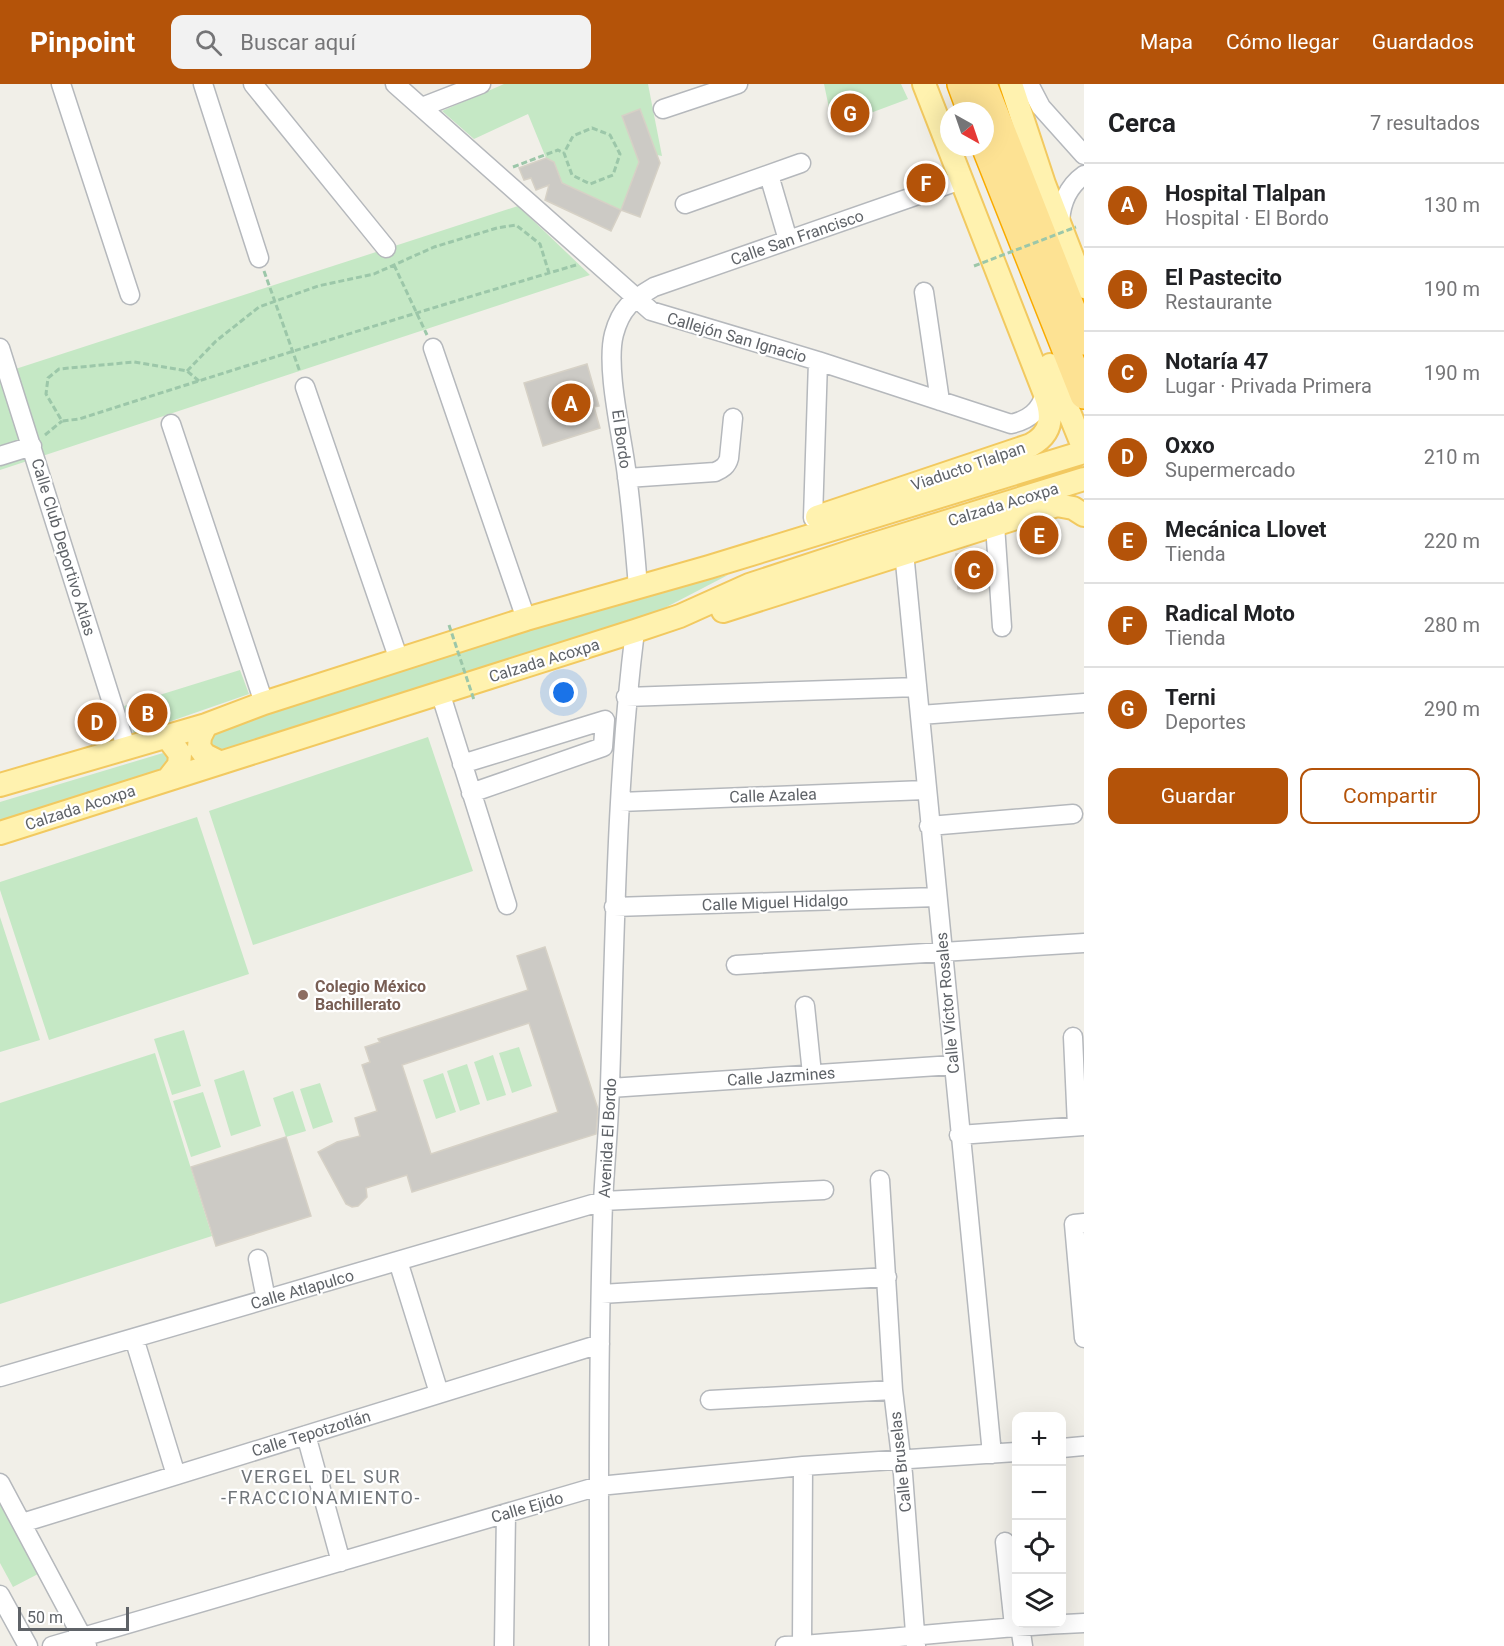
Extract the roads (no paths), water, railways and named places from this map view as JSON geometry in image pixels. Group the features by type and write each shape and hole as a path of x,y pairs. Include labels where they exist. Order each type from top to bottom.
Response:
{"highway":[{"path":"961,84 968,102"},
{"path":"984,84 1084,341"},
{"path":"989,156 1084,395"}],"main road":[{"name":"Viaducto Tlalpan","path":"638,587 691,559 1031,445 1038,442 1047,431 1051,416 1045,394 924,84"},
{"path":"1011,84 1068,226 1084,287"},
{"path":"998,270 1028,310 1084,450"},
{"name":"Calzada Acoxpa","path":"0,785 206,725 264,703 526,619 638,587 1084,450"},
{"name":"Calzada Acoxpa","path":"0,833 635,631 680,616 749,585 1084,478"},
{"path":"680,616 724,610 1057,505 1073,508 1084,515"},
{"path":"206,725 200,737 199,747 205,755 219,762"},
{"path":"167,737 180,754 179,765 168,778"}],"street":[{"path":"61,84 130,295"},
{"path":"203,84 259,258"},
{"path":"253,84 386,248"},
{"name":"Callejón San Ignacio","path":"395,84 651,311 681,322 818,361 1011,424"},
{"path":"422,107 481,84"},
{"path":"663,109 738,84"},
{"path":"1029,84 1041,107 1084,155"},
{"path":"685,204 801,163"},
{"path":"769,175 788,240"},
{"path":"1068,226 1061,209 1067,194 1084,175"},
{"name":"Calle San Francisco","path":"635,298 657,286 961,180"},
{"path":"924,291 940,401"},
{"name":"El Bordo","path":"635,298 624,309 613,336 612,368 627,477 638,587"},
{"name":"Calle Club Deportivo Atlas","path":"0,348 126,747"},
{"path":"433,348 526,619"},
{"path":"813,518 818,361"},
{"path":"305,387 399,660"},
{"path":"1002,456 1013,442 1014,430 1011,424 1034,414 1045,394"},
{"path":"627,477 714,472 722,469 729,458 733,418"},
{"path":"171,424 264,703"},
{"path":"0,456 32,446"},
{"path":"995,525 1002,627"},
{"name":"Calle Víctor Rosales","path":"904,552 952,1065 992,1454"},
{"name":"Avenida El Bordo","path":"599,1646 603,1201 610,1088 614,907 626,697 635,631"},
{"path":"626,697 917,687"},
{"path":"440,692 507,905"},
{"path":"920,715 1084,702"},
{"path":"462,764 605,720 603,747 471,793"},
{"name":"Calle Azalea","path":"620,802 926,790"},
{"path":"929,826 1073,814"},
{"name":"Calle Miguel Hidalgo","path":"614,907 937,897"},
{"path":"736,965 1084,943"},
{"path":"805,1006 812,1074"},
{"path":"959,1135 1080,1126 1073,1037"},
{"name":"Calle Jazmines","path":"610,1088 952,1065"},
{"name":"Calle Bruselas","path":"880,1180 893,1390 916,1641"},
{"name":"Calle Atlapulco","path":"0,1377 603,1201 824,1190"},
{"path":"1079,1224 1084,1338"},
{"path":"258,1258 266,1299"},
{"path":"398,1261 439,1393"},
{"path":"601,1294 887,1277"},
{"path":"134,1338 176,1475"},
{"name":"Calle Tepotzotlán","path":"22,1522 600,1344"},
{"path":"710,1400 893,1390"},
{"path":"306,1435 341,1562"},
{"path":"1066,1448 1084,1446"},
{"name":"Calle Ejido","path":"52,1646 84,1642 341,1562 599,1486 803,1466 1012,1452"},
{"path":"803,1466 796,1646 916,1641 1012,1627"},
{"path":"0,1483 84,1642"},
{"path":"504,1646 506,1513"},
{"path":"1005,1542 1012,1591"},
{"path":"3,1607 28,1646"},
{"path":"1066,1624 1084,1623"},
{"path":"1018,1628 1023,1646"}],"place":[{"name":"Terni","path":"850,113"},
{"name":"Radical Moto","path":"926,183"},
{"name":"Hospital Tlalpan","path":"571,403"},
{"name":"Mecánica Llovet","path":"1039,535"},
{"name":"Notaría 47","path":"974,570"},
{"name":"El Pastecito","path":"148,713"},
{"name":"Oxxo","path":"97,722"},
{"name":"Colegio México Bachillerato","path":"303,995"}],"district":[{"name":"VERGEL DEL SUR -FRACCIONAMIENTO-","path":"321,1487"}]}
